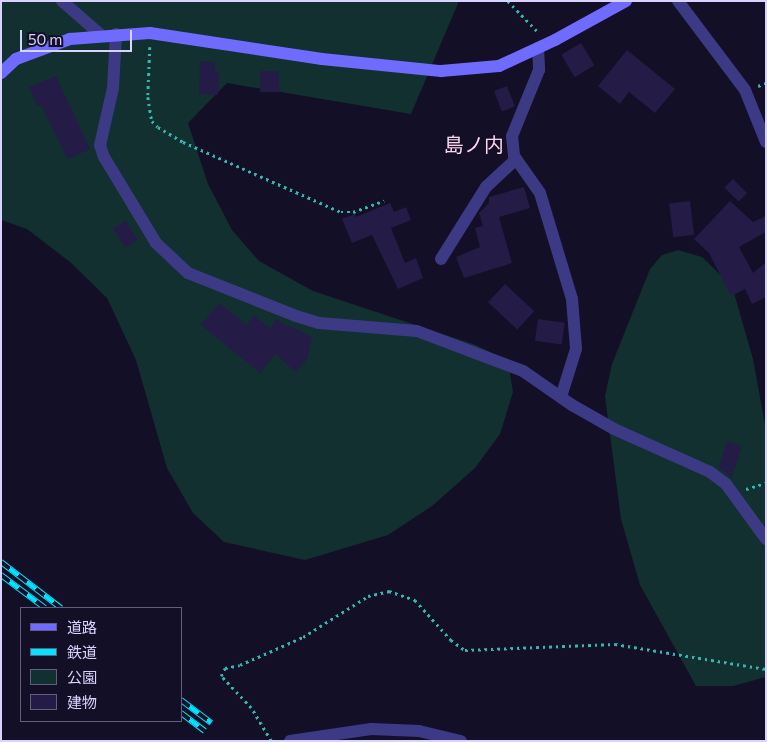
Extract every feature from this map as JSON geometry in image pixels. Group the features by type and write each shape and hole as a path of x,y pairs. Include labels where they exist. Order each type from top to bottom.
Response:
{"street":[{"path":"62,1 101,35"},
{"path":"1,73 16,59 33,51 70,39 101,35 150,33 322,59 441,72 499,66 542,46 626,1"},
{"path":"678,1 745,90 766,142"},
{"path":"116,34 113,88 100,145 104,157 156,243 188,273 319,323 417,331 449,341 523,370 561,397 614,429 710,472 726,484 766,539"},
{"path":"542,46 539,70 512,136 516,159 540,193 572,299 576,350 561,397"},
{"path":"440,259 486,187 516,159"},
{"path":"290,741 372,730 420,731 461,741"}],"path":[{"path":"508,1 542,46"},
{"path":"150,33 148,97 152,121 158,127 183,142 341,212 353,212 384,200"},
{"path":"734,496 766,483"},
{"path":"272,741 251,708 221,676 225,668 240,665 303,637 368,596 388,591 415,600 451,640 465,650 615,644 766,669"}],"green space":[{"path":"1,1 459,1 411,114 227,83 188,123 208,184 232,230 259,261 313,291 476,345 508,361 513,392 500,434 475,468 432,506 388,535 305,560 224,542 193,513 167,468 136,360 107,298 70,262 27,229 1,220"},
{"path":"678,250 702,257 732,286 753,359 766,430 766,677 733,686 696,686 640,585 621,519 605,396 612,364 650,269 662,255"}],"building":[{"path":"581,43 594,65 575,77 561,55"},
{"path":"627,50 675,89 655,113 629,92 620,104 598,86"},
{"path":"200,61 215,62 215,71 219,71 218,95 199,94"},
{"path":"260,71 279,71 279,92 260,92"},
{"path":"56,76 90,149 68,159 41,105 37,106 29,87"},
{"path":"507,86 515,107 502,112 494,91"},
{"path":"733,179 747,193 739,202 725,187"},
{"path":"524,187 530,208 499,217 512,263 464,278 456,257 480,247 475,228 483,226 479,213 489,203 489,197"},
{"path":"690,201 694,235 673,237 669,204"},
{"path":"730,201 753,222 766,216 766,232 739,247 753,273 766,262 766,297 752,304 745,289 731,296 709,253 694,239"},
{"path":"390,203 394,212 406,207 411,220 391,228 405,263 416,258 423,278 398,289 372,235 352,243 342,219 355,214 356,217"},
{"path":"126,221 138,240 125,248 113,229"},
{"path":"505,284 534,311 517,330 488,302"},
{"path":"219,303 247,325 254,315 271,329 275,319 312,337 307,359 296,372 275,354 260,373 201,325"},
{"path":"538,319 565,323 562,345 535,341"},
{"path":"727,441 742,446 732,477 719,468"}],"railway":[{"path":"1,562 60,607"},
{"path":"1,575 44,607"},
{"path":"182,701 211,723"},
{"path":"182,714 205,731"}],"district":[{"name":"島ノ内","path":"474,144"}]}
